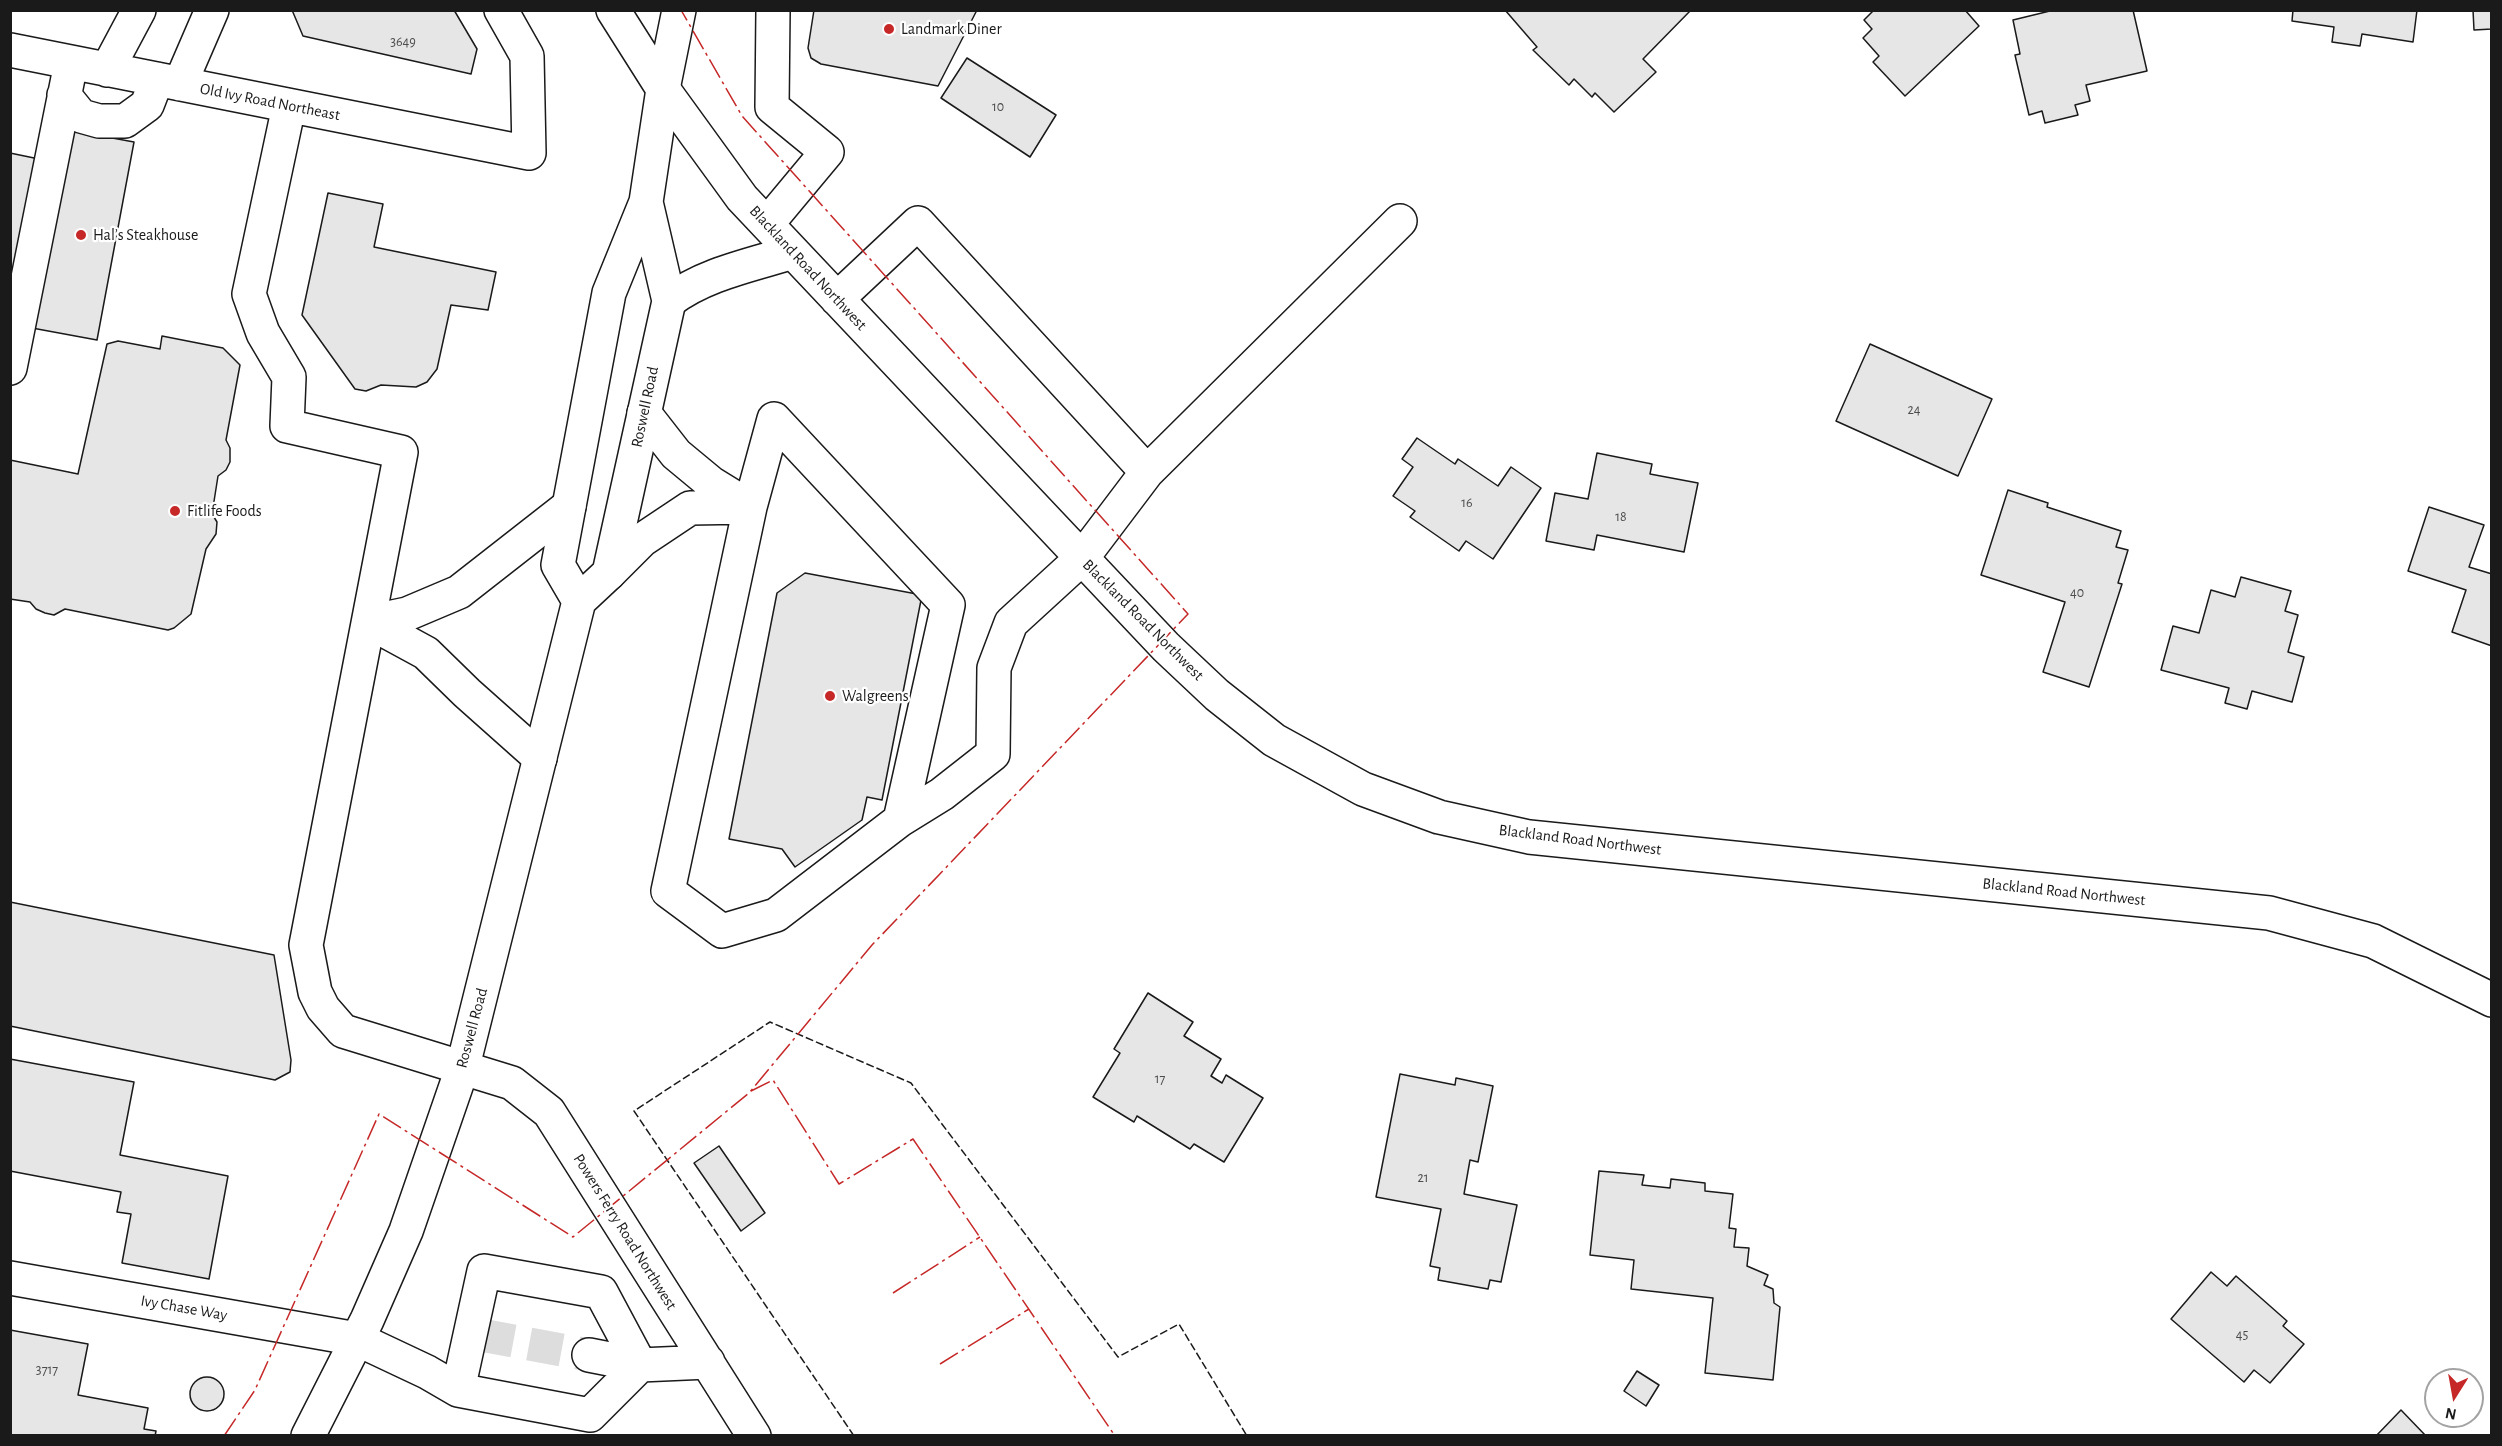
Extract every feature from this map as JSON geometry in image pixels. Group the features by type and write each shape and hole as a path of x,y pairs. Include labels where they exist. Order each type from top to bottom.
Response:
{"street":[{"path":"107,70 140,10"},
{"path":"64,95 81,116 99,121 125,121 147,105 169,82 212,10"},
{"name":"Old Ivy Road Northeast","path":"10,50 529,153 527,56 501,10"},
{"name":"Blackland Road Northwest","path":"613,10 663,89 742,198 1166,647 1217,695 1274,740 1363,789 1439,817 1528,837 2269,913 2373,941 2492,1000"},
{"name":"Roswell Road","path":"308,1436 357,1339 406,1231 463,1066 579,601 558,565 609,293 646,202 663,89 679,10"},
{"path":"767,224 826,152 772,107 773,10"},
{"path":"10,368 71,63"},
{"name":"Powers Ferry Road Northwest","path":"289,106 249,294 263,333 289,377 287,426 401,452 306,945 315,992 323,1008 343,1031 463,1066 512,1083 549,1112 754,1436"},
{"name":"Roswell Road","path":"609,573 669,301 646,202"},
{"path":"900,820 948,605 774,419 750,507 668,891 722,931 776,915 900,820 942,794 993,754 994,668 1011,623 1082,558 1147,472 1400,221"},
{"path":"837,298 918,223 1147,472"},
{"path":"669,301 711,278 793,252"},
{"path":"644,413 682,460 711,483 750,507"},
{"path":"369,622 407,614 459,592 569,506"},
{"path":"579,601 642,540 690,508 750,507"},
{"path":"369,622 426,653 540,758"},
{"path":"458,1390 476,1334 484,1271 601,1292 640,1365"},
{"name":"Ivy Chase Way","path":"10,1278 357,1339 427,1372 458,1390 590,1415 640,1365"},
{"path":"589,1355 640,1365 708,1362"}],"building":[{"path":"292,10 454,10 477,49 471,74 303,36"},
{"name":"Landmark Diner","path":"814,10 977,10 938,86 821,64 811,58 808,48"},
{"path":"1505,10 1691,10 1643,59 1656,72 1614,112 1595,93 1592,97 1574,79 1569,85 1533,50 1537,47"},
{"path":"1874,10 1965,10 1979,26 1905,96 1873,62 1879,56 1863,38 1872,29 1864,20"},
{"path":"2054,10 2133,10 2147,71 2086,85 2090,101 2075,105 2078,115 2045,123 2042,111 2029,115 2015,55 2020,54 2013,20"},
{"path":"2293,10 2417,10 2413,42 2362,34 2360,46 2332,42 2334,27 2292,21"},
{"path":"2473,10 2492,10 2492,29 2474,30"},
{"path":"967,58 1056,115 1030,157 941,98"},
{"path":"69,130 134,142 97,340 32,328"},
{"path":"10,153 39,159 10,291"},
{"path":"328,193 383,204 374,247 496,272 488,310 451,305 437,369 427,382 416,387 381,385 366,391 355,389 302,315"},
{"path":"162,336 223,348 240,365 226,440 230,448 230,462 226,470 218,476 212,514 217,522 216,534 206,549 191,614 168,630 65,609 54,615 36,609 30,602 10,599 10,460 78,474 107,344 118,341 160,349"},
{"path":"1870,344 1992,399 1958,476 1836,421"},
{"path":"1417,438 1455,464 1458,459 1498,486 1511,467 1541,488 1493,559 1466,541 1459,551 1410,517 1415,511 1393,496 1413,467 1402,459"},
{"path":"1597,453 1652,464 1650,474 1698,483 1684,552 1597,535 1594,550 1546,541 1555,493 1588,499"},
{"path":"2008,490 2048,503 2047,507 2121,531 2116,547 2128,550 2118,583 2122,584 2089,687 2043,672 2065,602 1981,575"},
{"path":"2429,507 2484,525 2469,567 2492,574 2492,646 2452,632 2466,590 2408,571"},
{"name":"Walgreens","path":"805,573 922,595 882,800 867,797 862,820 795,867 782,849 729,839 777,593"},
{"path":"2241,577 2291,591 2285,611 2298,615 2288,652 2304,657 2292,702 2252,691 2247,709 2225,703 2229,688 2161,670 2173,626 2199,633 2211,590 2235,597"},
{"path":"10,902 274,955 291,1060 290,1072 275,1080 10,1026"},
{"path":"1148,993 1193,1022 1184,1036 1221,1059 1211,1076 1222,1083 1226,1075 1263,1098 1224,1162 1194,1144 1190,1149 1137,1116 1134,1122 1093,1097 1120,1053 1114,1049"},
{"path":"10,1059 134,1082 120,1155 228,1176 209,1279 122,1263 131,1214 117,1212 121,1192 10,1171"},
{"path":"1400,1074 1455,1085 1456,1078 1493,1086 1478,1162 1470,1160 1464,1194 1517,1205 1501,1282 1490,1280 1488,1289 1438,1280 1440,1268 1430,1266 1441,1209 1376,1197"},
{"path":"719,1146 765,1213 741,1231 694,1163"},
{"path":"1599,1171 1644,1175 1642,1185 1670,1188 1671,1179 1705,1183 1705,1191 1733,1194 1729,1228 1736,1229 1734,1247 1749,1248 1747,1266 1768,1275 1764,1285 1773,1289 1774,1303 1780,1307 1773,1380 1705,1373 1713,1298 1631,1289 1634,1260 1590,1255"},
{"path":"2211,1272 2227,1286 2236,1276 2287,1321 2283,1326 2304,1344 2270,1383 2254,1370 2244,1382 2171,1319"},
{"path":"10,1330 88,1344 78,1395 148,1408 144,1429 156,1431 155,1436 10,1436"},
{"path":"1637,1371 1659,1385 1646,1406 1624,1391"},
{"path":"207,1377 219,1382 224,1394 219,1406 207,1411 195,1406 190,1394 195,1382"},
{"path":"2401,1410 2426,1436 2376,1436"}],"tunnel":[{"path":"481,1335 589,1355"}],"fence":[{"path":"854,1436 634,1111 770,1022 911,1083 1118,1357 1179,1324 1247,1436"}],"power":[{"path":"224,1436 255,1390 379,1114 573,1237 749,1093 872,945 1188,614 742,116 681,10"},
{"path":"751,1091 773,1080 839,1184 913,1139 1115,1436"},
{"path":"893,1293 980,1237"},
{"path":"940,1364 1029,1309"}],"place":[{"name":"Landmark Diner","path":"889,29"},
{"name":"Hal’s Steakhouse","path":"81,235"},
{"name":"Fitlife Foods","path":"175,511"},
{"name":"Walgreens","path":"830,696"}]}
